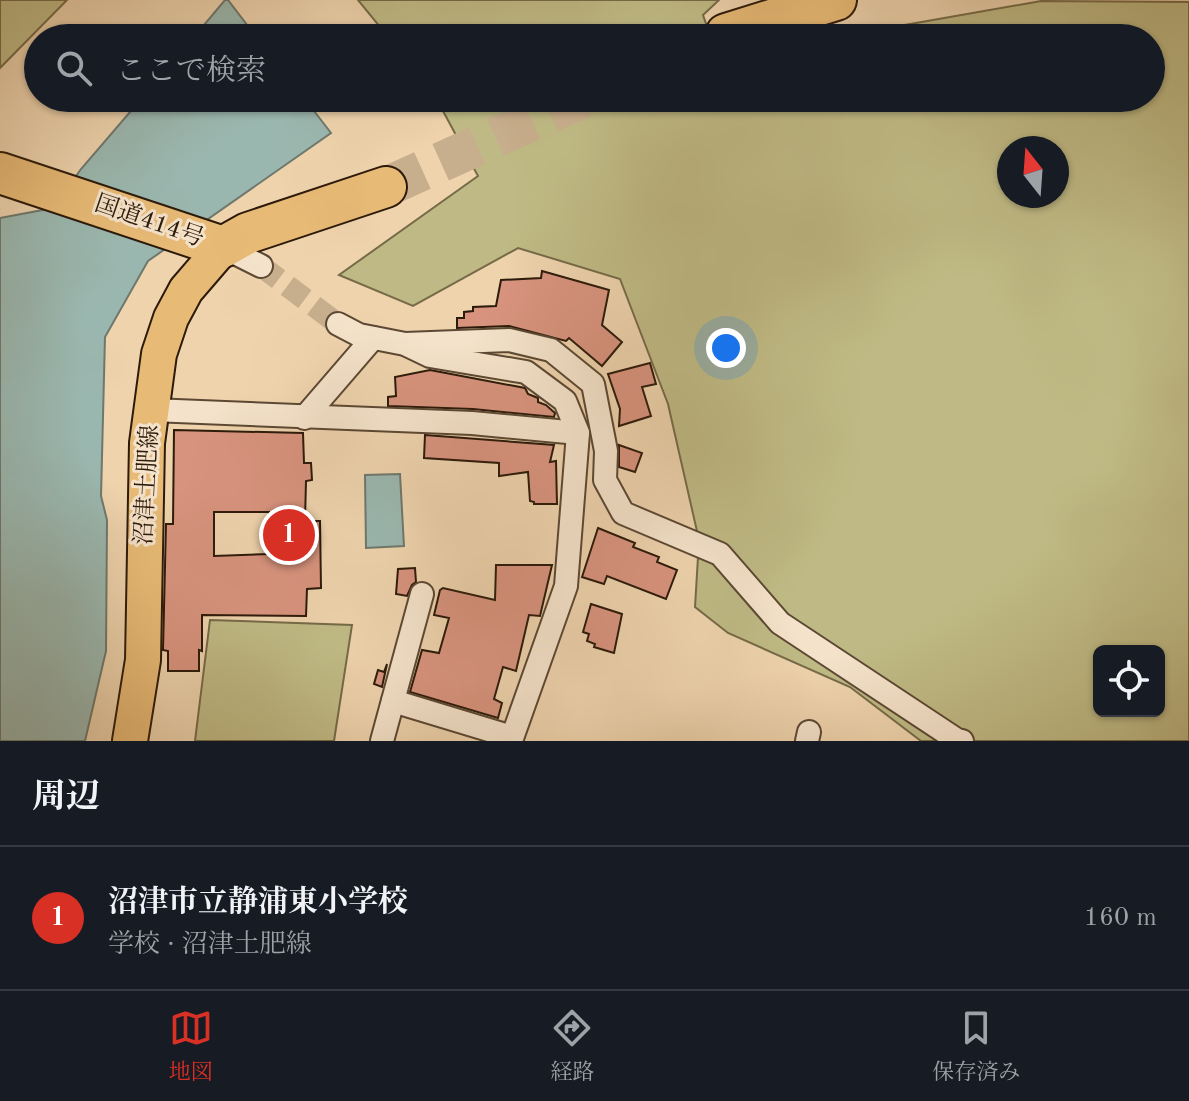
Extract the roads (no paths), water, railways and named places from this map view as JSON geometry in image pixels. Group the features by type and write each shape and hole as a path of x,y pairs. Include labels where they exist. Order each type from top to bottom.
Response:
{"highway":[{"path":"758,24 836,0"},
{"name":"国道414号","path":"0,173 210,243 386,187"}],"main road":[{"name":"沼津土肥線","path":"130,741 143,660 147,443 159,354 171,318 210,243"}],"street":[{"path":"210,243 261,266"},
{"path":"338,324 359,335 405,344 509,340 551,350 593,384 606,451 605,480 623,513 720,554 780,623 962,741"},
{"path":"304,418 373,338"},
{"path":"393,701 511,739 566,586 578,433 565,401 526,372 430,356 405,344"},
{"path":"152,410 472,423 578,433"},
{"path":"382,741 422,594"}],"water":[{"path":"228,0 246,24 205,24"},
{"path":"130,112 315,112 331,133 148,261 105,337 101,496 107,520 106,651 85,741 0,741 0,218 53,208 81,169"},
{"path":"400,474 404,546 366,548 365,475"}],"tunnel":[{"path":"386,187 552,112"},
{"path":"261,266 338,324"}],"place":[{"name":"沼津市立静浦東小学校","path":"289,535"}]}
